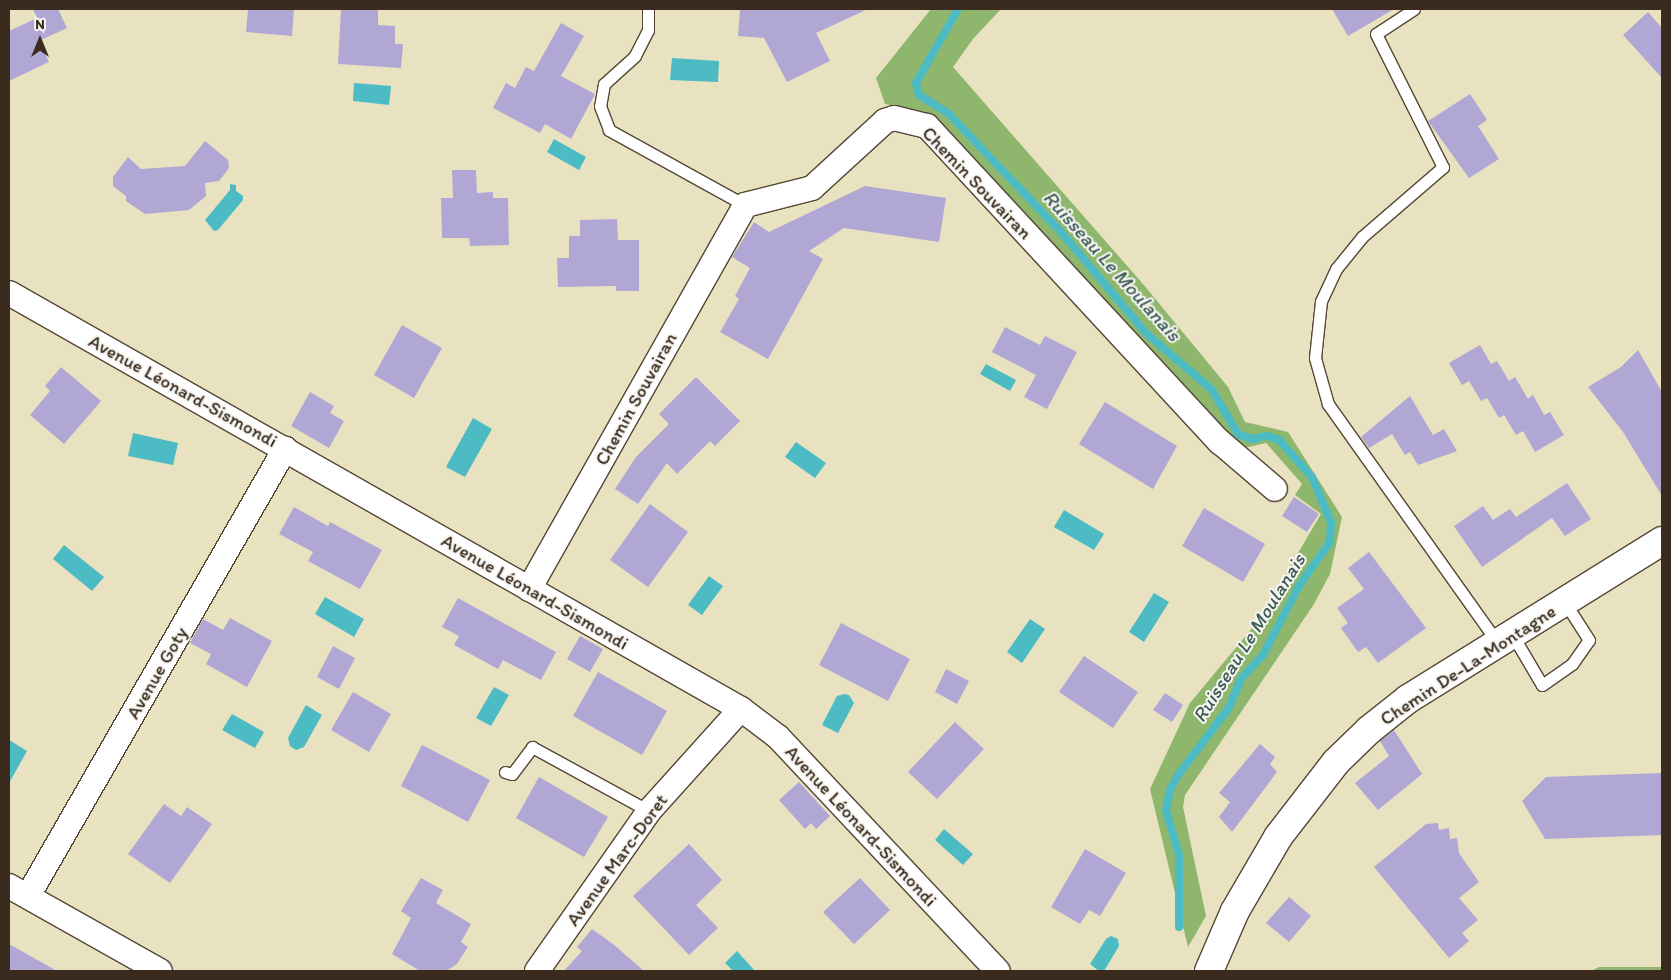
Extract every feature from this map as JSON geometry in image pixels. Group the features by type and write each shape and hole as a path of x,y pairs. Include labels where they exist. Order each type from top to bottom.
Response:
{"street":[{"name":"Chemin Souvairan","path":"530,590 745,205 812,188 884,120 894,118 926,126 1220,442 1275,489"},
{"name":"Avenue Léonard-Sismondi","path":"9,293 741,709 778,737 998,971"},
{"name":"Avenue Goty","path":"18,891 285,449"},
{"name":"Chemin De-La-Montagne","path":"1208,971 1261,865 1307,798 1336,762 1369,730 1408,700 1662,541"},
{"name":"Avenue Marc-Doret","path":"537,971 649,811 741,709"},
{"path":"18,891 160,971"}],"lane":[{"path":"648,9 648,30 634,56 604,84 600,106 609,130 745,205"},
{"path":"1414,9 1376,34 1443,167 1362,237 1336,269 1321,301 1315,358 1328,404 1542,685 1572,664 1589,640 1564,601"},
{"path":"505,772 512,774 532,747 649,811"}],"green space":[{"path":"931,9 1001,9 973,39 953,67 1143,284 1228,387 1245,422 1288,432 1342,517 1330,574 1314,604 1185,795 1183,807 1206,916 1188,947 1150,789 1190,703 1258,621 1321,514 1295,495 1302,484 1266,443 1240,449 925,112 885,104 876,78"},
{"path":"1599,967 1662,967 1662,971 1591,971"}],"water":[{"path":"672,58 719,61 718,82 670,80"},
{"path":"354,83 391,86 389,105 353,101"},
{"path":"554,139 586,157 579,170 547,152"},
{"path":"230,184 236,185 236,191 243,196 243,200 218,230 214,231 205,220 230,190"},
{"path":"986,364 1016,380 1010,391 980,374"},
{"path":"473,418 492,429 465,477 446,467"},
{"path":"133,433 178,443 173,465 128,456"},
{"path":"796,442 826,463 815,478 785,457"},
{"path":"1064,510 1104,534 1094,550 1054,527"},
{"path":"64,545 104,577 92,591 53,559"},
{"path":"709,576 723,586 702,615 688,605"},
{"path":"1154,593 1169,602 1144,642 1129,632"},
{"path":"325,597 364,619 354,637 315,614"},
{"path":"1030,619 1045,629 1022,663 1007,652"},
{"path":"494,687 509,695 491,726 476,718"},
{"path":"849,695 854,703 838,733 822,725 837,696"},
{"path":"306,705 322,715 304,747 296,750 290,746 288,738"},
{"path":"232,714 264,732 255,748 222,730"},
{"path":"9,740 27,751 9,783"},
{"path":"944,829 973,854 963,865 935,840"},
{"path":"1111,936 1118,939 1119,946 1104,971 1099,971 1090,964 1106,939"},
{"path":"737,951 755,971 733,971 725,963"}],"building":[{"path":"33,9 58,9 67,28 39,41 49,62 9,81 9,31 37,18"},
{"path":"248,9 294,9 292,36 246,32"},
{"path":"341,9 378,9 378,25 395,26 395,44 403,44 401,68 338,64"},
{"path":"740,9 868,9 816,33 830,61 787,82 764,38 738,36"},
{"path":"1332,9 1394,9 1348,36"},
{"path":"1648,12 1662,28 1662,78 1623,35"},
{"path":"561,23 584,36 561,76 595,94 571,139 545,124 540,133 493,108 506,83 515,88 526,67 534,71"},
{"path":"1470,94 1487,120 1478,126 1499,159 1469,178 1428,121"},
{"path":"205,141 228,160 229,168 219,181 205,183 206,196 189,210 145,214 126,201 126,196 113,186 113,177 128,157 141,169 185,166"},
{"path":"452,170 476,170 477,193 493,192 493,198 508,198 509,245 470,246 469,238 442,238 441,198 453,198"},
{"path":"865,186 946,198 939,242 844,228 809,251 823,259 768,359 720,332 739,299 735,296 750,268 732,257 754,222 769,232"},
{"path":"617,219 618,240 639,240 639,291 616,291 616,286 558,287 557,258 569,258 569,236 580,236 580,220"},
{"path":"402,325 442,348 414,398 374,375"},
{"path":"1005,327 1040,345 1045,336 1077,352 1047,409 1024,397 1036,375 992,352"},
{"path":"1480,345 1491,364 1497,361 1509,381 1515,377 1528,399 1533,395 1544,415 1550,412 1564,435 1535,452 1523,431 1516,435 1504,415 1499,418 1487,398 1481,401 1469,381 1462,385 1449,363"},
{"path":"1638,350 1662,392 1662,496 1623,432 1588,387 1621,367"},
{"path":"61,367 101,401 64,444 30,415 50,391 45,386"},
{"path":"696,377 740,421 715,446 710,441 677,474 667,463 638,504 615,489 636,457 669,424 659,414"},
{"path":"310,392 334,406 330,413 344,421 329,448 291,426"},
{"path":"1410,396 1433,435 1444,429 1457,451 1418,465 1410,452 1405,455 1392,434 1369,448 1361,437"},
{"path":"1105,402 1177,446 1153,489 1079,444"},
{"path":"1567,483 1591,519 1565,536 1552,518 1482,567 1454,526 1483,506 1493,520 1510,509 1516,517"},
{"path":"1294,497 1319,514 1307,532 1282,516"},
{"path":"650,504 688,532 648,587 610,560"},
{"path":"294,507 328,526 330,522 382,550 360,589 308,561 313,552 279,534"},
{"path":"1204,508 1265,544 1243,582 1182,546"},
{"path":"1369,552 1426,628 1378,663 1366,647 1358,652 1341,628 1348,623 1337,608 1364,589 1348,568"},
{"path":"458,598 556,652 541,680 503,660 498,669 454,645 459,636 442,627"},
{"path":"230,618 272,641 247,687 206,664 211,654 190,643 203,619 223,630"},
{"path":"841,623 910,659 888,701 819,665"},
{"path":"580,636 603,649 590,672 567,659"},
{"path":"333,646 355,658 339,689 317,677"},
{"path":"1084,656 1138,692 1113,728 1059,692"},
{"path":"946,669 969,681 957,704 935,692"},
{"path":"598,672 667,711 642,755 573,716"},
{"path":"353,692 391,714 369,752 331,730"},
{"path":"1165,693 1183,705 1172,722 1153,710"},
{"path":"955,722 984,749 937,799 908,772"},
{"path":"1394,730 1422,774 1378,810 1355,783 1389,756 1380,741"},
{"path":"1260,744 1275,757 1270,764 1277,772 1232,832 1219,817 1230,802 1219,793"},
{"path":"422,745 490,780 468,822 401,786"},
{"path":"1662,773 1662,835 1545,839 1522,801 1546,777"},
{"path":"539,777 608,817 584,857 516,818"},
{"path":"799,782 830,816 816,829 811,823 805,829 779,800"},
{"path":"164,804 181,816 187,807 212,824 170,883 128,854"},
{"path":"1438,823 1439,830 1449,828 1450,839 1457,838 1459,853 1479,882 1459,898 1478,920 1462,933 1469,941 1449,958 1374,867 1426,824"},
{"path":"689,844 722,880 696,905 718,928 689,955 633,896"},
{"path":"1085,849 1126,873 1100,916 1089,910 1080,924 1051,907"},
{"path":"421,878 443,890 436,903 471,924 461,942 468,947 457,964 446,971 420,971 392,954 411,918 401,911"},
{"path":"860,878 890,910 854,944 823,912"},
{"path":"1289,897 1311,916 1289,942 1266,923"},
{"path":"592,929 613,944 644,971 564,971 582,951 577,947"},
{"path":"9,944 57,971 9,971"}],"waterway":[{"name":"Ruisseau Le Moulanais","path":"958,9 916,83 919,95 949,114 1061,232 1147,334 1212,390 1238,434 1252,439 1268,436 1279,440 1312,477 1331,522 1330,542 1299,586 1263,655 1241,679 1228,709 1178,775 1170,790 1166,810 1179,855 1179,927"}]}
